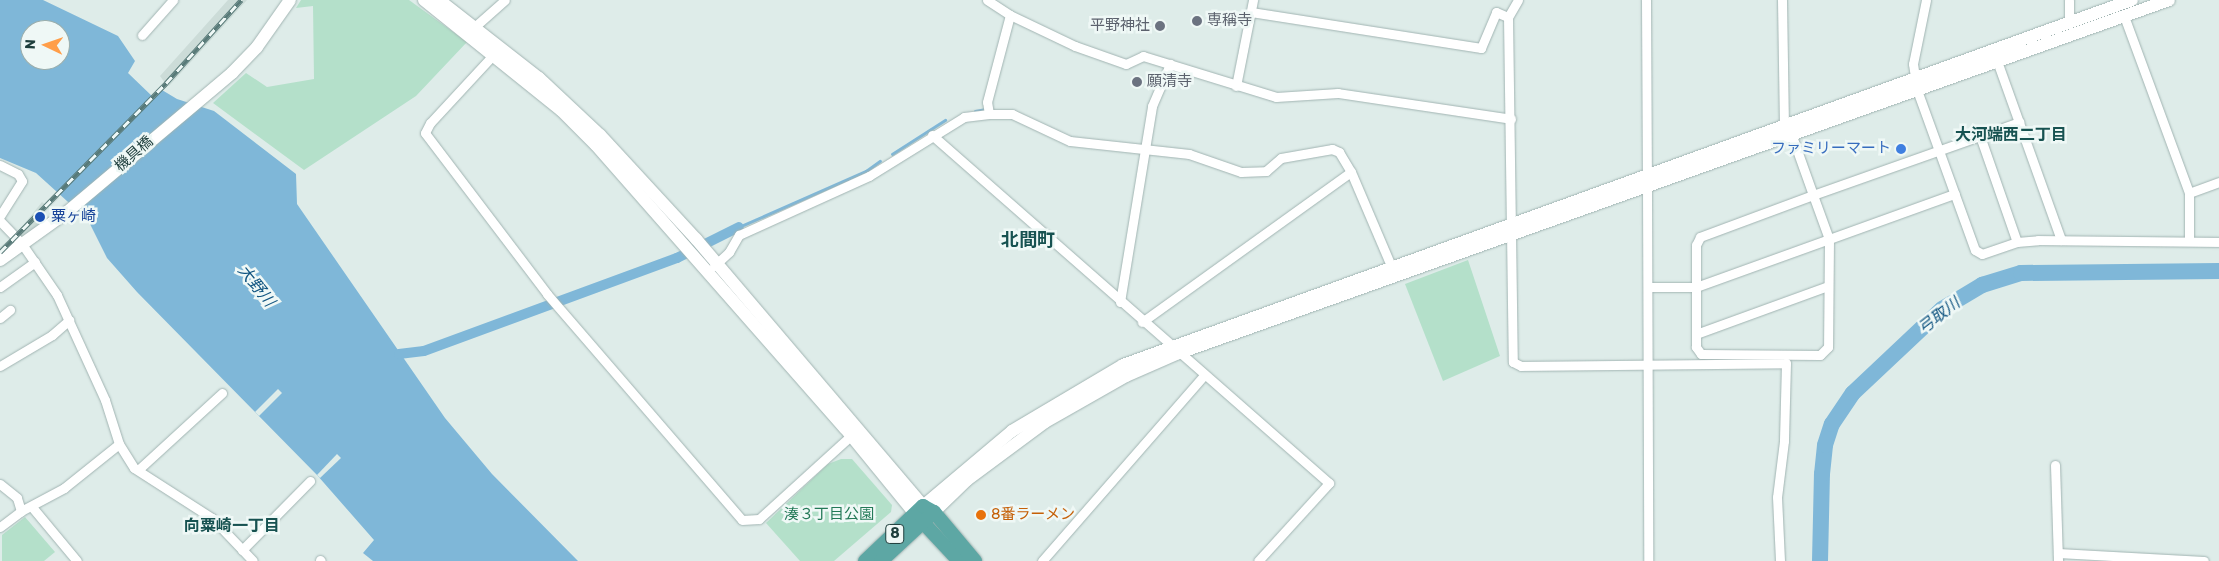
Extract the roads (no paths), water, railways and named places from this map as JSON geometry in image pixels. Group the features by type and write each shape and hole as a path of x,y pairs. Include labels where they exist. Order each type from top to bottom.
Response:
{"main road":[{"path":"924,514 956,556 975,561"},
{"name":"8","path":"865,561 924,514"},
{"name":"8","path":"881,561 924,514"}],"street":[{"path":"142,36 173,0"},
{"name":"機具橋","path":"0,260 67,212 257,47 290,0"},
{"path":"424,0 471,30 539,78 600,135 690,241 697,259 712,264"},
{"path":"439,0 494,54 589,138 712,264 924,514 1045,422 1175,349 1391,266 1647,187 1792,136 2069,22 2132,0"},
{"path":"471,30 505,0"},
{"path":"987,0 1010,15 1075,46 1126,64 1143,56 1276,98 1338,93 1511,119"},
{"path":"1236,86 1253,0"},
{"path":"1518,0 1508,17 1513,228 1511,354 1513,362 1521,366 1648,363 1786,363 1784,441 1778,497 1780,561"},
{"path":"1646,0 1647,174"},
{"path":"1782,0 1784,125"},
{"path":"1926,0 1913,64 1916,84 1975,250 1982,254 2017,242 2061,240 2219,242"},
{"path":"2069,0 2069,22"},
{"path":"1175,349 1513,228 1647,174 1784,125 1997,61 2169,0"},
{"path":"1251,12 1481,48 1496,12 1508,17"},
{"path":"989,114 987,102 1010,15"},
{"path":"2124,16 2189,193 2189,241"},
{"path":"494,54 430,123 425,133 547,294 742,520 759,519 855,432"},
{"path":"1997,61 2061,240"},
{"path":"1120,302 1152,106 1170,64"},
{"path":"712,264 730,252 739,235 869,176 932,135 964,118 989,114 1012,114 1070,141 1189,154 1241,172 1256,173 1266,171 1281,158 1332,149 1339,152 1351,172 1391,266"},
{"path":"1792,136 1813,195 1829,239 1828,347 1820,355 1701,354 1696,347 1696,245 1700,237 1813,195 2019,122"},
{"path":"932,135 1142,322 1329,483 1258,561"},
{"path":"1980,136 2017,242"},
{"path":"0,166 18,174 22,181 0,216"},
{"path":"1142,322 1351,172"},
{"path":"2189,193 2219,182"},
{"path":"1647,187 1648,561"},
{"path":"1648,287 1696,287 1955,194"},
{"path":"0,221 22,244 57,295 105,400 119,444 138,470 212,518 252,561"},
{"path":"0,287 35,262"},
{"path":"1696,334 1828,286"},
{"path":"0,318 10,310"},
{"path":"0,366 52,335 68,320"},
{"path":"1042,561 1204,375"},
{"path":"138,470 222,393"},
{"path":"0,527 22,510 32,507 64,488 119,444"},
{"path":"2055,465 2058,557 2204,561"},
{"path":"242,550 310,482"},
{"path":"0,484 17,498 22,510"},
{"path":"32,507 77,561"}],"water":[{"name":"大野川","path":"0,0 43,0 118,36 135,61 128,73 154,98 162,90 177,99 214,111 296,174 297,204 445,418 492,474 578,561 373,561 363,553 374,540 317,475 137,292 107,258 88,220 36,173 0,158"}],"waterway":[{"path":"975,111 986,109"},
{"path":"892,154 945,120"},
{"path":"739,227 866,171 880,161"},
{"path":"399,354 424,351 677,258 739,227"},
{"name":"弓取川","path":"1820,561 1822,474 1825,445 1832,424 1853,393 1942,309 1982,285 2021,273 2219,271"}],"railway":[{"path":"0,252 166,83 241,0"}],"place":[{"name":"専稱寺","path":"1197,21"},
{"name":"平野神社","path":"1160,26"},
{"name":"願清寺","path":"1137,82"},
{"name":"ファミリーマート","path":"1901,149"},
{"name":"粟ヶ崎","path":"40,217"},
{"name":"8番ラーメン","path":"981,515"}],"district":[{"name":"大河端西二丁目","path":"2011,135"},
{"name":"北間町","path":"1028,240"},
{"name":"向粟崎一丁目","path":"232,526"}],"park label":[{"name":"湊３丁目公園","path":"829,515"}]}
